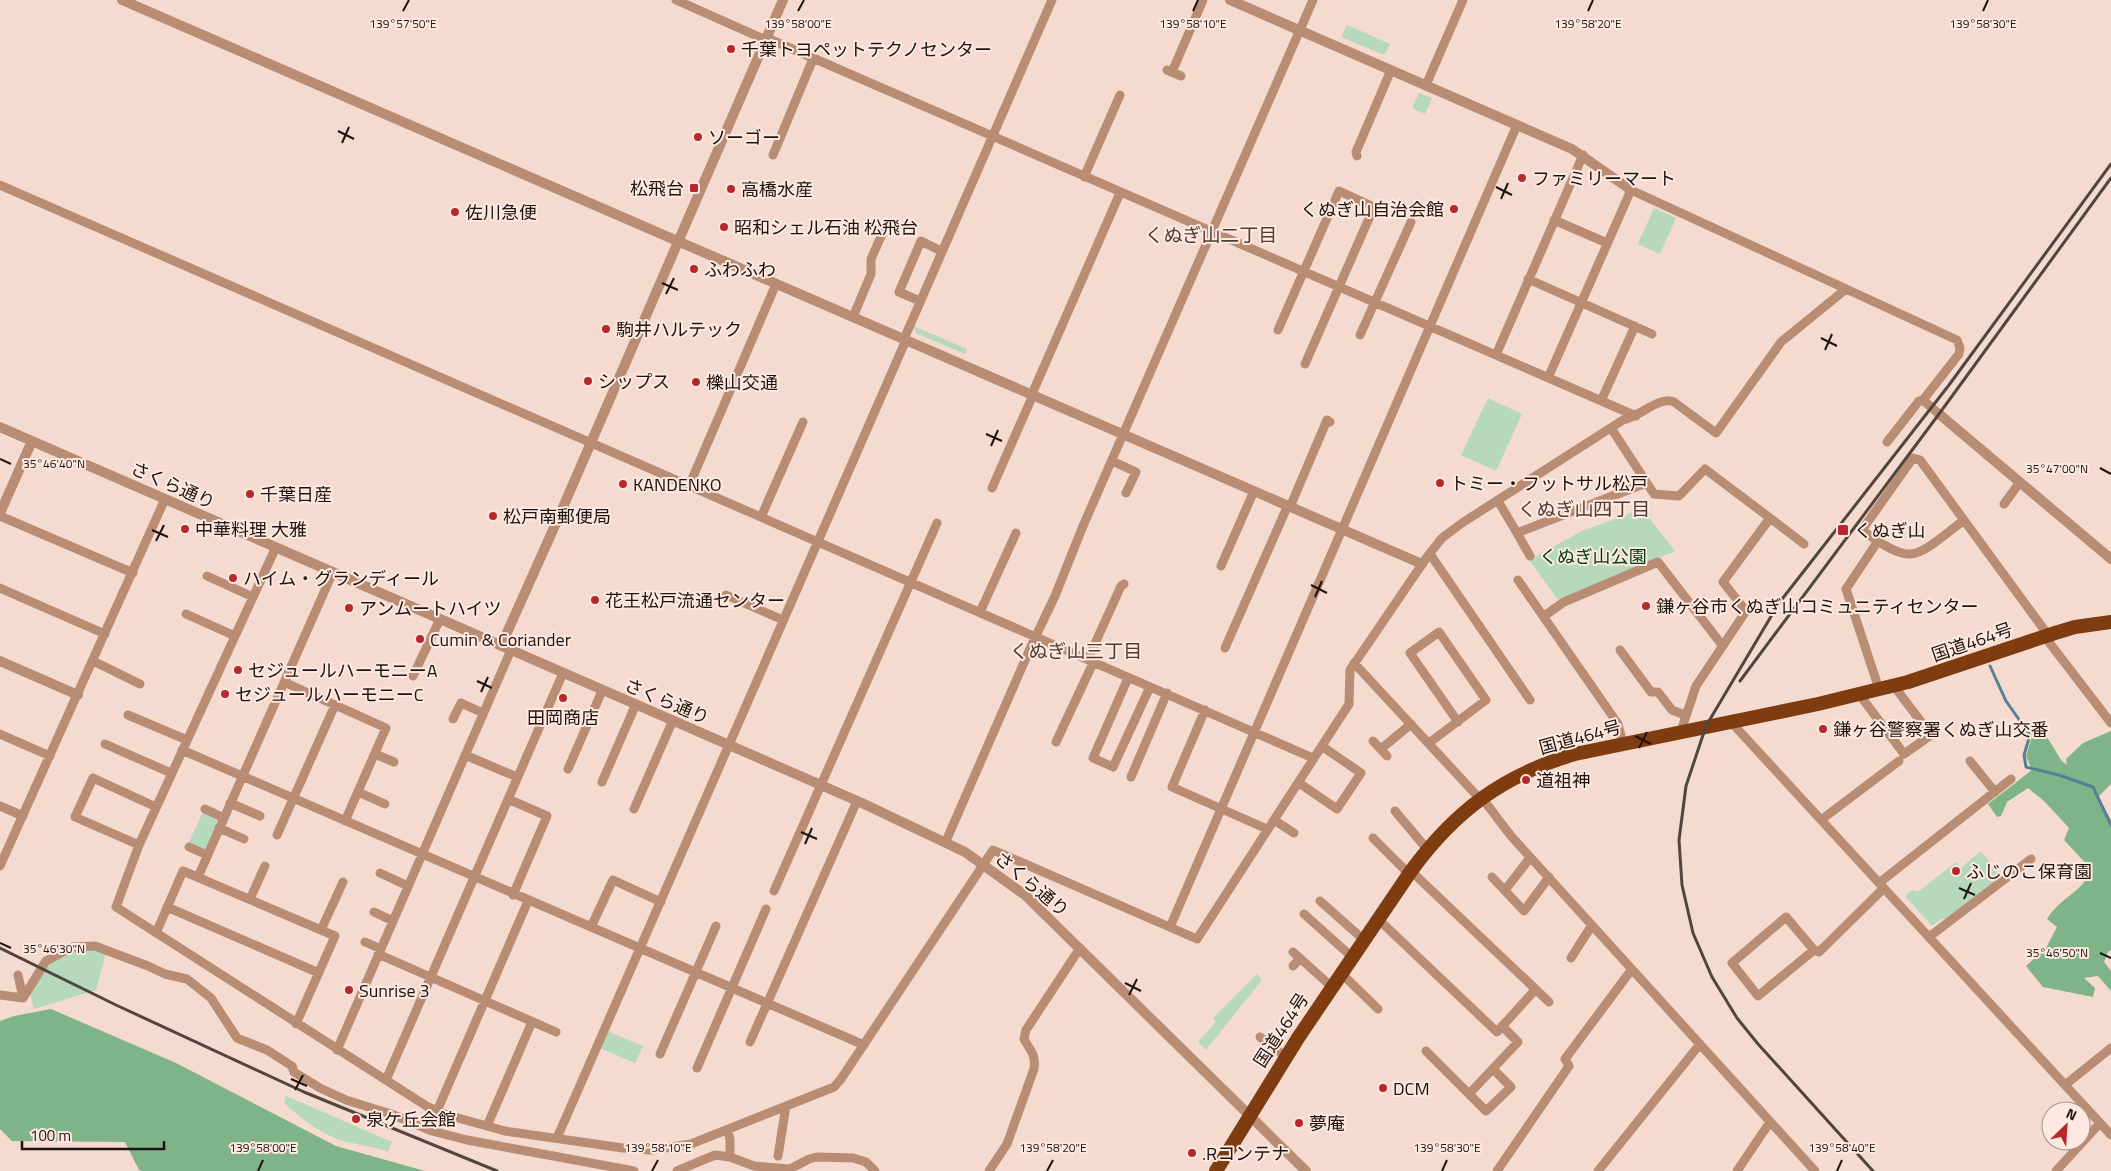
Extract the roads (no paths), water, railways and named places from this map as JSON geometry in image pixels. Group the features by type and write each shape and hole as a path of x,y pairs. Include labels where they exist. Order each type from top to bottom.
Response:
{"highway":[{"name":"国道464号","path":"1216,1171 1249,1115 1341,973 1427,849 1454,819 1511,780 1554,760 1894,686 1936,674 2075,627 2111,622"}],"street":[{"path":"122,0 1422,564"},
{"path":"676,0 1636,416"},
{"path":"337,1050 483,713 506,648 590,443 783,0"},
{"path":"557,1138 905,339 941,251 1052,0"},
{"path":"1173,72 1203,0"},
{"path":"1230,0 1583,155 1631,190 1957,340 1960,348 1959,354 1887,442"},
{"path":"946,841 1037,636 1312,0"},
{"path":"1426,85 1463,0"},
{"path":"773,155 813,58"},
{"path":"1357,156 1356,152 1391,70"},
{"path":"1084,177 1120,95"},
{"path":"1170,927 1517,125"},
{"path":"1496,355 1583,155"},
{"path":"0,185 1313,758"},
{"path":"1548,378 1631,190"},
{"path":"1278,330 1339,192 1374,207 1305,364"},
{"path":"992,488 1120,193"},
{"path":"1554,220 1607,243"},
{"path":"1360,335 1411,222"},
{"path":"853,317 871,274 871,259 883,232"},
{"path":"920,302 899,292 921,241 941,251"},
{"path":"1528,279 1652,334"},
{"path":"689,486 776,284"},
{"path":"276,547 139,845 116,907 337,1050 447,1116 505,1132 623,1148 651,1150 691,1144 834,1087 864,1045 993,850 1197,939 1349,704 1350,670 1354,663 1442,538 1462,523 1610,428 1623,420 1636,416 1662,400 1669,399 1716,433 1781,342 1846,289"},
{"path":"1601,401 1635,326"},
{"path":"1923,400 2111,559"},
{"path":"1225,648 1327,420 1330,422"},
{"path":"761,517 803,422"},
{"name":"さくら通り","path":"0,427 946,841 985,864 1026,895 1306,1171"},
{"path":"1610,428 1654,494 1679,496 1705,469 1804,544"},
{"path":"32,441 0,514 133,573"},
{"path":"1962,522 1920,552 1912,554 1905,554 1878,541 1862,530 1915,455 1962,522 2111,723"},
{"path":"1112,462 1136,472 1126,492"},
{"path":"2004,504 2020,482"},
{"path":"1518,533 1646,483"},
{"path":"1221,566 1254,491"},
{"path":"0,866 165,499"},
{"path":"1498,501 1530,556"},
{"path":"1683,731 1685,716 1696,686 1746,611 1723,582 1770,518"},
{"path":"774,891 937,523"},
{"path":"980,612 1016,533"},
{"path":"1878,541 1846,589 1879,689"},
{"path":"1430,554 1530,700"},
{"path":"1544,616 1562,603 1658,562 1722,645"},
{"path":"198,877 333,572"},
{"path":"207,576 253,598"},
{"path":"1518,580 1618,724 1623,744"},
{"path":"1056,742 1121,586 1124,584"},
{"path":"0,588 105,634"},
{"path":"726,595 783,620"},
{"path":"186,614 235,636"},
{"path":"413,676 440,619"},
{"path":"1429,743 1458,722 1486,700 1439,632 1410,653 1458,722"},
{"path":"1620,650 1651,692 1658,692 1672,710 1685,716"},
{"path":"0,661 78,695"},
{"path":"93,662 140,684"},
{"path":"1354,663 1481,799 1530,858 1815,1171"},
{"path":"386,1080 432,978 563,673"},
{"path":"1128,678 1093,758 1113,767 1150,686"},
{"path":"284,682 386,728 345,821"},
{"path":"1859,694 1904,754 1931,735 1894,686"},
{"path":"568,769 602,691"},
{"path":"1131,777 1167,693"},
{"path":"453,719 460,702 483,713"},
{"path":"602,782 636,704"},
{"path":"277,835 336,705"},
{"path":"1205,710 1172,787 1268,829"},
{"path":"128,714 187,740"},
{"path":"634,809 673,720"},
{"path":"1731,722 2111,1135"},
{"path":"1373,741 1384,753 1411,724"},
{"path":"0,734 50,756"},
{"path":"105,744 172,774"},
{"path":"1299,783 1337,808 1361,773 1323,746"},
{"path":"182,750 513,895 864,1045"},
{"path":"374,754 394,762"},
{"path":"465,755 518,777"},
{"path":"1821,820 1900,761"},
{"path":"1970,761 1995,792"},
{"path":"139,845 76,817 89,786 93,778 156,807"},
{"path":"1814,950 1758,996 1732,963 1786,916 1814,950 1819,952 1882,886 2011,780"},
{"path":"358,792 385,804"},
{"path":"508,798 547,816 513,895"},
{"path":"750,1042 857,801"},
{"path":"230,803 260,816"},
{"path":"0,806 23,816"},
{"path":"205,809 224,818"},
{"path":"1396,811 1427,849"},
{"path":"1274,820 1294,833"},
{"path":"220,828 244,839"},
{"path":"1373,838 1549,1002"},
{"path":"189,847 207,855"},
{"path":"1504,890 1530,858"},
{"path":"1929,937 2031,859"},
{"path":"250,899 264,866"},
{"path":"156,933 183,871 335,936 296,1024"},
{"path":"380,873 408,886"},
{"path":"1492,877 1524,911 1549,877"},
{"path":"591,927 612,880 661,902"},
{"path":"321,930 343,882"},
{"path":"437,1111 528,901"},
{"path":"1320,901 1364,940"},
{"path":"167,907 319,973"},
{"path":"697,1068 766,909"},
{"path":"374,912 393,922"},
{"path":"1304,914 1352,957"},
{"path":"1378,919 1497,1032 1535,990"},
{"path":"660,1054 716,926"},
{"path":"1571,958 1573,948 1592,926"},
{"path":"365,942 379,952 432,978 556,1032"},
{"path":"23,998 46,961 72,946 95,946 165,974 187,979 211,998 237,1038 268,1050 292,1066 294,1072 320,1088 346,1100 391,1114 432,1131 467,1140 634,1171"},
{"path":"989,1171 1006,1144 1034,1069 1036,1060 1034,1054 1024,1039 1026,1030 1080,948"},
{"path":"1293,966 1296,955 1332,987"},
{"path":"1497,1171 1569,1066 1565,1059 1632,968"},
{"path":"1341,973 1378,1009"},
{"path":"18,975 23,998"},
{"path":"0,995 23,998"},
{"path":"487,1126 532,1022"},
{"path":"1469,1094 1518,1042 1502,1026"},
{"path":"1260,1037 1286,1057"},
{"path":"1598,1171 1700,1044"},
{"path":"2065,1085 2111,1048"},
{"path":"1426,1051 1486,1111 1510,1088 1493,1069"},
{"path":"778,1156 786,1106"},
{"path":"1737,1171 1770,1122"},
{"path":"2056,1171 2100,1123"},
{"path":"728,1130 730,1157"},
{"path":"677,1171 715,1155 730,1157 754,1166 790,1169 817,1157 853,1158 866,1162 875,1171"}],"waterway":[{"path":"1990,666 2006,701 2030,735 2024,755 2026,767 2059,775 2093,787 2111,825"}],"railway":[{"path":"1873,1171 1758,1044 1737,1018 1712,977 1693,933 1682,885 1679,840 1686,786 1706,726 1779,603 1949,385 2111,164"},
{"path":"1740,681 1939,414 2111,178"},
{"path":"0,948 116,1005 304,1092 497,1171"}],"place":[{"name":"千葉トヨペットテクノセンター","path":"731,49"},
{"name":"ソーゴー","path":"698,137"},
{"name":"ファミリーマート","path":"1522,178"},
{"name":"松飛台","path":"694,188"},
{"name":"高橋水産","path":"731,189"},
{"name":"くぬぎ山自治会館","path":"1454,209"},
{"name":"佐川急便","path":"455,212"},
{"name":"昭和シェル石油 松飛台","path":"724,227"},
{"name":"ふわふわ","path":"694,269"},
{"name":"駒井ハルテック","path":"606,329"},
{"name":"シップス","path":"588,381"},
{"name":"櫟山交通","path":"696,382"},
{"name":"トミー・フットサル松戸","path":"1440,483"},
{"name":"KANDENKO","path":"623,484"},
{"name":"千葉日産","path":"250,494"},
{"name":"松戸南郵便局","path":"493,516"},
{"name":"中華料理 大雅","path":"185,529"},
{"name":"くぬぎ山","path":"1843,530"},
{"name":"ハイム・グランディール","path":"233,578"},
{"name":"花王松戸流通センター","path":"595,600"},
{"name":"鎌ヶ谷市くぬぎ山コミュニティセンター","path":"1646,606"},
{"name":"アンムートハイツ","path":"349,608"},
{"name":"Cumin & Coriander","path":"420,639"},
{"name":"セジュールハーモニーA","path":"238,670"},
{"name":"セジュールハーモニーC","path":"225,694"},
{"name":"田岡商店","path":"563,698"},
{"name":"鎌ヶ谷警察署くぬぎ山交番","path":"1823,729"},
{"name":"道祖神","path":"1526,780"},
{"name":"ふじのこ保育園","path":"1956,871"},
{"name":"Sunrise 3","path":"349,990"},
{"name":"DCM","path":"1383,1088"},
{"name":"泉ケ丘会館","path":"356,1119"},
{"name":"夢庵","path":"1299,1123"},
{"name":".Rコンテナ","path":"1192,1153"}],"district":[{"name":"くぬぎ山二丁目","path":"1211,234"},
{"name":"くぬぎ山四丁目","path":"1584,508"},
{"name":"くぬぎ山三丁目","path":"1076,650"}],"park label":[{"name":"くぬぎ山公園","path":"1593,556"}]}
